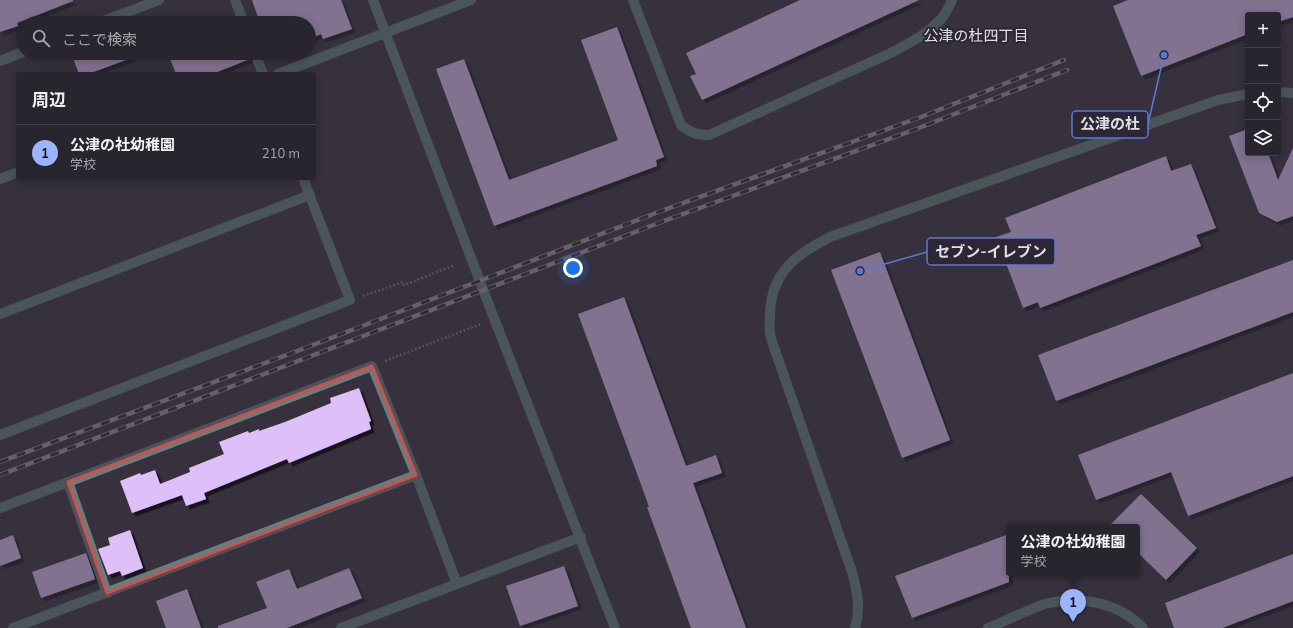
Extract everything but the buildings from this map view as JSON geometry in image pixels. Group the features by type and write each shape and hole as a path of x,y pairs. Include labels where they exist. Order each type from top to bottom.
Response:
{"street":[{"path":"117,16 159,0"},
{"path":"235,0 241,16"},
{"path":"373,0 493,316 581,537 615,628"},
{"path":"316,59 471,0"},
{"path":"633,0 681,125 689,131 700,135 709,135 893,52 932,27 944,15 952,0"},
{"path":"0,61 16,55"},
{"path":"258,60 262,72"},
{"path":"283,72 315,60"},
{"path":"1281,92 1293,93"},
{"path":"855,628 858,607 857,588 854,577 770,333 770,312 773,290 782,273 795,258 811,246 830,237 1218,100 1245,95"},
{"path":"0,179 16,173"},
{"path":"0,435 350,300 304,180"},
{"path":"0,314 310,195"},
{"path":"0,508 372,366 416,475 457,584"},
{"path":"13,628 416,475"},
{"path":"68,482 107,593"},
{"path":"341,628 581,537"},
{"path":"988,628 1045,605 1068,600 1095,602 1117,609 1134,619 1143,628"}],"path":[{"path":"350,300 403,282 404,285 455,265"},
{"path":"372,366 493,316"}],"highlighted area":[{"path":"372,366 416,475 107,593 68,482"}],"railway":[{"path":"0,462 300,350 661,211 921,117 1064,60"},
{"path":"0,475 664,221 919,128 1067,70"}],"place":[{"name":"公津の杜","path":"1164,55"},
{"name":"セブン-イレブン","path":"860,271"},
{"name":"公津の社幼稚園","path":"1073,622"}],"district":[{"name":"公津の杜四丁目","path":"976,35"}]}
